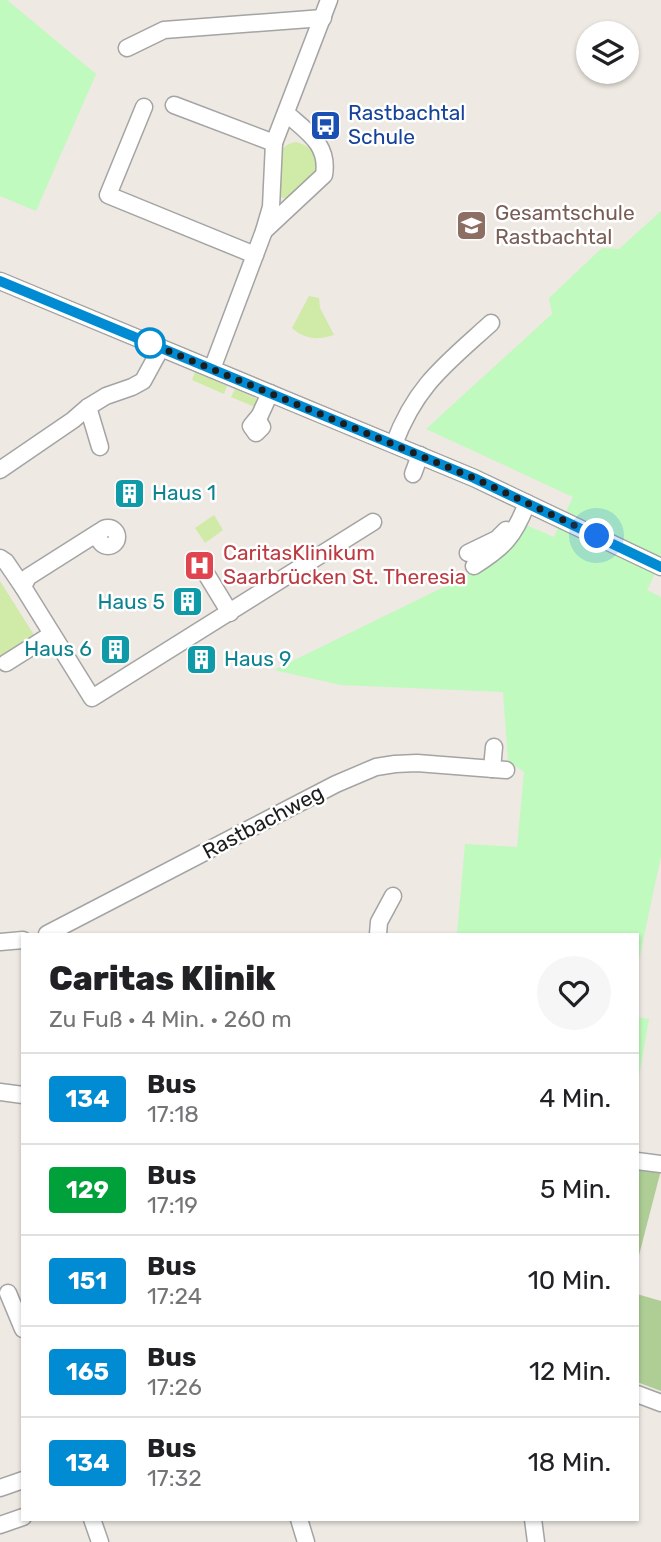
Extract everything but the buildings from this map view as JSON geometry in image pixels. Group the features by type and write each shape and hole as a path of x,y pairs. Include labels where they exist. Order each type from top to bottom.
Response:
{"street":[{"path":"212,369 271,207 274,143 329,0"},
{"path":"127,48 164,30 323,18"},
{"path":"174,105 274,143"},
{"path":"144,107 108,194 255,255"},
{"path":"264,231 324,175 326,163 323,149 286,113"},
{"path":"0,281 420,455 660,566"},
{"path":"394,444 410,407 429,379 491,323"},
{"path":"0,470 88,407 106,396 144,381 161,348"},
{"path":"259,421 270,393"},
{"path":"88,407 100,447"},
{"path":"413,474 420,455"},
{"path":"471,560 491,548 524,501"},
{"path":"0,558 6,562 23,587 92,698 373,522"},
{"path":"23,587 28,577 95,537"},
{"path":"202,567 230,612"},
{"path":"6,663 52,634"},
{"name":"Rastbachweg","path":"49,933 336,784 376,767 417,763 499,769 494,747"},
{"path":"378,933 379,922 393,896"},
{"path":"0,942 21,940"},
{"path":"0,1092 21,1094"},
{"path":"639,1161 661,1164"},
{"path":"10,1294 21,1324"},
{"path":"639,1395 661,1402"},
{"path":"0,1488 21,1480"},
{"path":"0,1525 21,1518"},
{"path":"93,1521 100,1542"},
{"path":"300,1521 306,1542"},
{"path":"533,1521 536,1542"}],"green space":[{"path":"0,0 7,0 96,74 36,211 0,196"},
{"path":"296,142 307,146 315,154 317,170 309,182 288,199 279,197 280,155 282,149"},
{"path":"661,211 661,561 647,590 661,597 661,856 639,960 639,933 457,933 465,844 517,847 524,772 508,761 503,692 341,685 274,670 499,560 523,526 554,537 573,497 426,429 552,314 549,298 602,248 619,249"},
{"path":"309,296 319,298 320,308 334,335 312,338 292,328"},
{"path":"195,372 227,386 224,394 192,380"},
{"path":"235,389 257,399 255,407 231,397"},
{"path":"214,515 223,530 205,543 195,528"},
{"path":"0,581 34,635 0,656"},
{"path":"639,1017 649,1019 639,1076"},
{"path":"639,1167 661,1170 639,1255"},
{"path":"639,1295 661,1301 661,1391 639,1383"}],"bus line":[{"name":"134","path":"0,281 474,478 661,567"}],"place":[{"name":"Rastbachtal Schule","path":"325,125"},
{"name":"Gesamtschule Rastbachtal","path":"472,225"},
{"name":"Haus 1","path":"129,493"},
{"name":"CaritasKlinikum Saarbrücken St. Theresia","path":"200,565"},
{"name":"Haus 5","path":"188,602"},
{"name":"Haus 6","path":"115,649"},
{"name":"Haus 9","path":"201,659"}],"route":[{"path":"150,343 142,340 474,478 597,536"}]}
